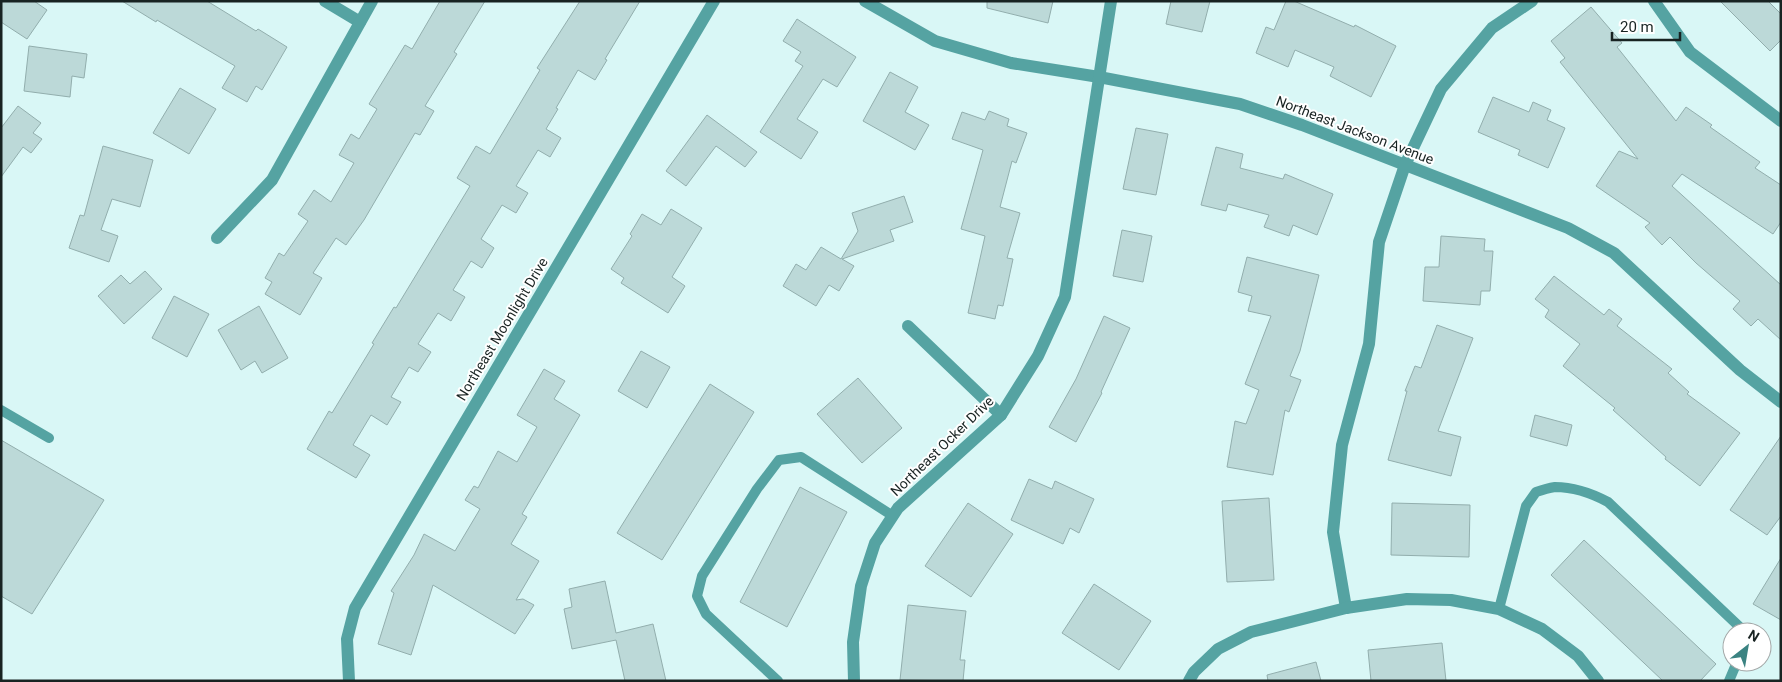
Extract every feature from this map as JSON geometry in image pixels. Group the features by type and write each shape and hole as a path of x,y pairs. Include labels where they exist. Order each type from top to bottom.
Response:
{"street":[{"path":"325,1 360,22"},
{"path":"217,238 272,180 372,1"},
{"name":"Northeast Moonlight Drive","path":"349,681 347,639 355,608 714,1"},
{"name":"Northeast Jackson Avenue","path":"864,1 935,41 1011,63 1099,77 1240,104 1302,125 1568,228 1614,253 1740,370 1781,402"},
{"name":"Northeast Ocker Drive","path":"854,681 853,642 861,586 875,543 898,508 1001,415 1038,356 1065,297 1111,1"},
{"path":"1346,608 1333,532 1342,445 1369,344 1379,242 1405,165 1441,90 1492,28 1532,1"},
{"path":"1654,1 1690,52 1781,121"},
{"path":"908,326 1001,415"},
{"path":"1189,681 1194,672 1218,649 1251,632 1346,608 1407,599 1451,600 1499,609 1542,629 1578,656 1598,681"}],"lane":[{"path":"1,410 49,438"},
{"path":"778,681 706,614 697,596 702,576 757,489 779,460 801,457 893,516"},
{"path":"1499,609 1526,506 1536,492 1555,487 1576,490 1608,502 1734,622"}],"building":[{"path":"1,1 34,1 47,10 27,39 1,22"},
{"path":"122,1 207,1 256,31 258,29 287,47 262,90 256,86 247,102 222,88 235,66"},
{"path":"440,1 485,1 454,52 457,54 425,106 434,111 420,135 415,133 364,220 346,245 336,238 313,273 322,278 300,315 265,294 272,282 265,278 279,253 284,256 308,221 298,214 314,190 331,202 354,163 339,155 351,134 359,139 377,109 369,104 405,45 412,49"},
{"path":"580,1 640,1 605,59 607,60 595,80 578,70 546,129 561,138 550,157 538,150 516,186 528,193 516,213 502,205 481,239 494,248 482,268 471,261 453,290 465,297 451,321 438,313 418,344 431,352 418,372 409,367 391,397 401,402 387,425 371,415 353,445 370,455 356,478 307,449 329,411 332,413 374,344 372,343 394,307 396,308 470,186 457,178 476,146 490,154 540,70 537,68"},
{"path":"987,1 1053,1 1048,23 987,8"},
{"path":"1171,1 1210,1 1202,32 1166,24"},
{"path":"1286,1 1294,1 1354,27 1355,25 1396,46 1371,97 1330,76 1334,67 1295,50 1288,67 1256,53 1266,27 1274,30"},
{"path":"1720,1 1768,1 1781,14 1781,40 1770,51"},
{"path":"1591,7 1622,43 1617,47 1676,121 1686,107 1712,125 1710,127 1760,162 1755,168 1781,185 1781,222 1773,234 1682,174 1672,186 1781,285 1781,340 1758,319 1751,326 1733,309 1740,301 1696,263 1670,237 1662,245 1645,227 1650,223 1596,186 1619,151 1638,159 1560,62 1565,58 1551,41"},
{"path":"797,19 856,57 837,87 823,79 797,119 818,132 801,159 760,132 803,66 795,61 801,52 783,41"},
{"path":"29,46 87,54 84,78 72,76 70,97 24,91"},
{"path":"890,72 918,87 905,112 929,125 915,150 863,121"},
{"path":"180,88 216,109 189,154 153,133"},
{"path":"1493,97 1529,112 1533,102 1551,110 1547,120 1565,128 1548,168 1518,155 1520,150 1478,132"},
{"path":"18,106 41,123 33,133 42,139 31,153 23,147 1,177 1,128"},
{"path":"989,111 1009,119 1007,126 1027,133 1016,163 1012,161 1000,207 1020,213 1007,258 1013,259 1003,306 998,305 995,319 968,313 985,236 961,229 983,150 952,139 962,112 985,120"},
{"path":"707,115 757,152 745,167 716,146 686,186 666,171"},
{"path":"1136,128 1168,134 1156,195 1123,189"},
{"path":"103,146 153,160 140,207 112,199 101,230 118,236 109,262 69,248 80,215 84,216"},
{"path":"1216,147 1243,154 1240,168 1283,179 1285,174 1333,194 1317,235 1293,225 1289,236 1264,227 1269,215 1228,204 1226,211 1201,205"},
{"path":"904,196 913,222 890,230 894,241 842,259 854,266 839,291 829,285 816,306 783,286 796,264 806,270 821,247 841,259 858,231 852,213"},
{"path":"671,209 702,228 672,277 685,286 668,313 621,283 624,278 611,269 632,236 630,234 642,214 661,225"},
{"path":"1122,230 1152,236 1143,282 1113,276"},
{"path":"1441,236 1485,239 1484,251 1493,251 1490,291 1481,291 1480,305 1423,301 1425,267 1439,267"},
{"path":"1247,257 1319,275 1300,351 1290,376 1301,380 1289,412 1285,410 1273,475 1227,467 1235,421 1246,424 1259,390 1245,384 1271,316 1248,311 1252,296 1238,292"},
{"path":"145,271 162,289 124,324 98,296 121,275 130,284"},
{"path":"1554,276 1604,315 1609,309 1622,319 1617,326 1672,369 1668,373 1689,392 1687,394 1740,433 1700,486 1665,459 1666,457 1613,410 1615,408 1563,366 1580,344 1545,317 1549,310 1535,299"},
{"path":"174,296 209,314 187,357 152,338"},
{"path":"259,306 288,358 262,373 255,361 241,370 218,330"},
{"path":"1104,316 1130,328 1102,393 1076,442 1049,427 1076,379"},
{"path":"1437,325 1473,338 1438,431 1461,437 1451,476 1388,460 1407,391 1405,391 1415,366 1421,368"},
{"path":"641,351 670,367 647,408 618,391"},
{"path":"544,369 565,381 554,399 580,415 522,514 527,517 511,544 539,561 516,600 523,599 534,605 515,634 433,585 411,655 378,644 394,593 391,591 414,555 424,534 455,551 480,509 465,500 474,486 478,488 498,451 517,462 537,427 517,415"},
{"path":"858,378 902,428 862,463 817,414"},
{"path":"710,384 754,412 662,560 617,533"},
{"path":"1535,415 1572,425 1567,446 1530,436"},
{"path":"1781,436 1781,516 1767,535 1730,510"},
{"path":"1,440 104,500 32,614 1,596"},
{"path":"1029,479 1052,489 1055,481 1094,499 1079,533 1070,528 1063,544 1011,520"},
{"path":"800,487 847,512 787,627 740,602"},
{"path":"1269,498 1274,580 1227,582 1222,501"},
{"path":"968,503 1013,534 971,597 925,566"},
{"path":"1392,503 1470,505 1469,557 1391,555"},
{"path":"1584,540 1716,664 1700,681 1663,681 1551,575"},
{"path":"1781,558 1781,620 1753,604"},
{"path":"605,581 616,633 653,624 666,681 625,681 616,640 572,649 564,609 572,607 569,589"},
{"path":"1094,584 1151,621 1119,670 1062,633"},
{"path":"908,605 966,611 960,660 965,660 963,681 900,680"},
{"path":"1442,643 1446,681 1371,681 1368,650"},
{"path":"1316,662 1321,681 1268,681 1267,675"}]}
